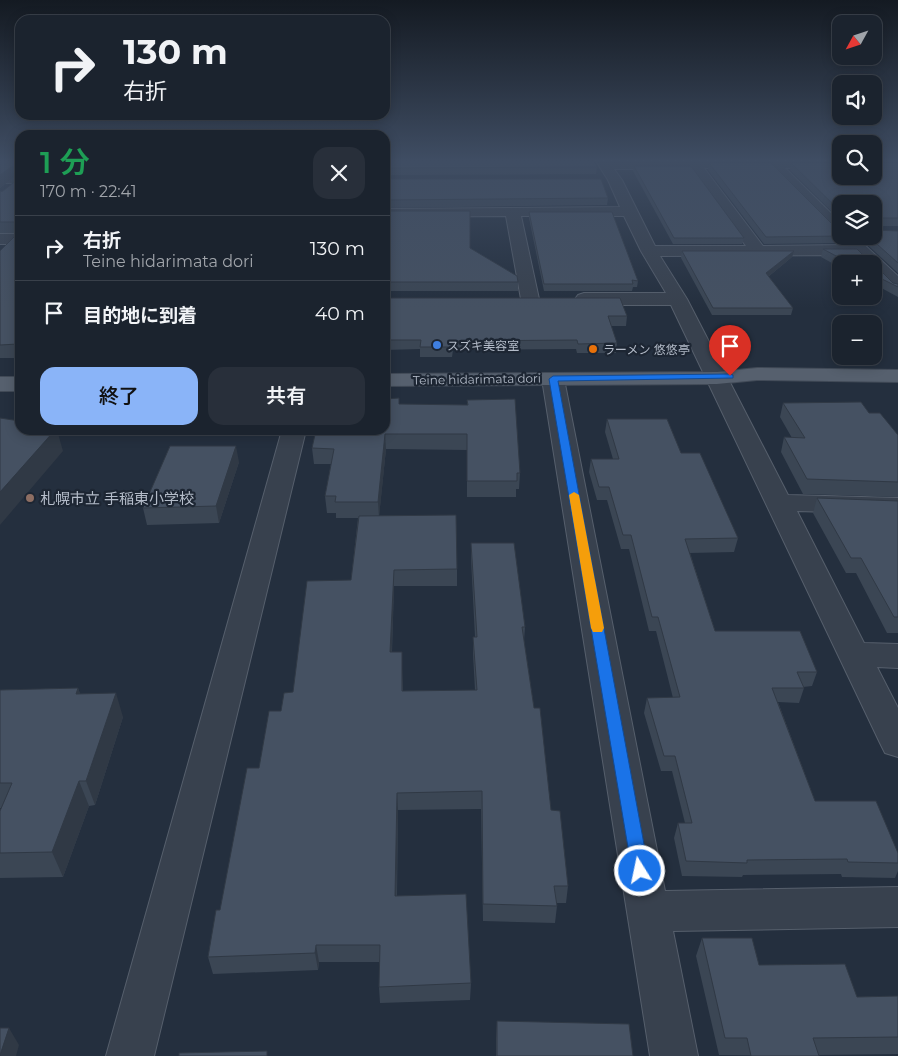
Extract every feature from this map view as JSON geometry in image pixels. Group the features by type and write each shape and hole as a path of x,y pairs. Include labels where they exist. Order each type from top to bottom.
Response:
{"main road":[{"name":"Teine hidarimata dori","path":"390,380 717,378 757,374 898,376"},
{"path":"0,384 15,384"}],"street":[{"path":"728,210 757,249"},
{"path":"819,210 832,223"},
{"path":"390,212 630,211 649,250 678,299 898,743"},
{"path":"513,212 530,299"},
{"path":"0,240 15,239"},
{"path":"854,245 898,286"},
{"path":"649,250 859,250"},
{"path":"511,299 550,299"},
{"path":"570,299 678,299"},
{"path":"553,379 674,1056"},
{"path":"130,1056 293,435"},
{"path":"780,503 898,506"},
{"path":"854,654 898,656"},
{"path":"647,911 898,907"}],"building":[{"path":"0,210 15,210 15,222 0,222"},
{"path":"659,210 724,210 744,238 674,238"},
{"path":"745,210 818,210 832,224 832,236 766,237"},
{"path":"882,210 898,210 898,218 882,218"},
{"path":"390,211 470,211 470,248 517,276 518,282 390,282"},
{"path":"529,212 612,212 638,281 632,280 633,284 544,284"},
{"path":"882,230 898,231 898,263 878,245 882,245"},
{"path":"15,236 15,344 0,345 0,251"},
{"path":"823,249 857,249 863,255 834,255"},
{"path":"682,251 794,251 766,273 793,308 713,308"},
{"path":"882,272 893,283 898,284 898,287 882,279"},
{"path":"390,298 620,298 627,316 608,316 617,343 578,344 577,340 453,341 452,347 420,347 421,340 390,340"},
{"path":"399,398 399,404 468,405 467,400 515,399 520,473 517,473 517,481 467,481 467,434 390,434 390,399"},
{"path":"861,402 869,413 880,413 898,435 898,482 807,479 784,437 805,438 783,403"},
{"path":"0,418 15,420 15,435 51,435 0,492"},
{"path":"607,419 667,419 681,453 700,453 738,538 685,539 715,631 800,631 817,672 797,672 804,688 772,688 815,801 876,801 898,853 898,863 848,862 847,859 747,860 747,863 686,861 678,823 692,823 675,756 664,756 647,698 680,697 658,617 652,617 631,535 623,535 609,487 599,487 591,459 619,459"},
{"path":"315,435 385,435 378,502 335,502 336,496 325,496 334,449 312,448"},
{"path":"170,446 236,446 216,506 143,508"},
{"path":"817,498 898,501 898,617 894,617 861,558 851,558"},
{"path":"456,515 457,569 394,570 390,652 402,652 402,691 477,690 473,637 477,637 471,543 514,543 525,627 522,627 534,708 540,708 551,810 560,811 568,886 554,886 557,906 483,904 482,791 397,793 395,896 466,894 471,983 379,987 380,945 316,945 315,953 208,957 216,910 220,910 247,768 259,768 269,711 281,711 284,693 293,692 307,581 351,580 359,516"},
{"path":"78,688 76,694 116,693 86,781 79,781 52,852 0,853 0,811 12,783 0,783 0,690"},
{"path":"702,938 752,938 759,965 845,964 857,997 898,996 898,1037 813,1038 819,1056 751,1056 747,1038 725,1038"},
{"path":"497,1021 629,1024 633,1056 497,1056"},
{"path":"0,1028 9,1028 0,1055"},
{"path":"267,1051 267,1056 179,1056 179,1053"}],"slow traffic":[{"path":"574,495 597,628"}],"place":[{"name":"スズキ美容室","path":"437,345"},
{"name":"ラーメン 悠悠亭","path":"593,349"},
{"name":"札幌市立 手稲東小学校","path":"30,498"}],"route":[{"path":"640,871 553,379 717,378 730,376"}]}
